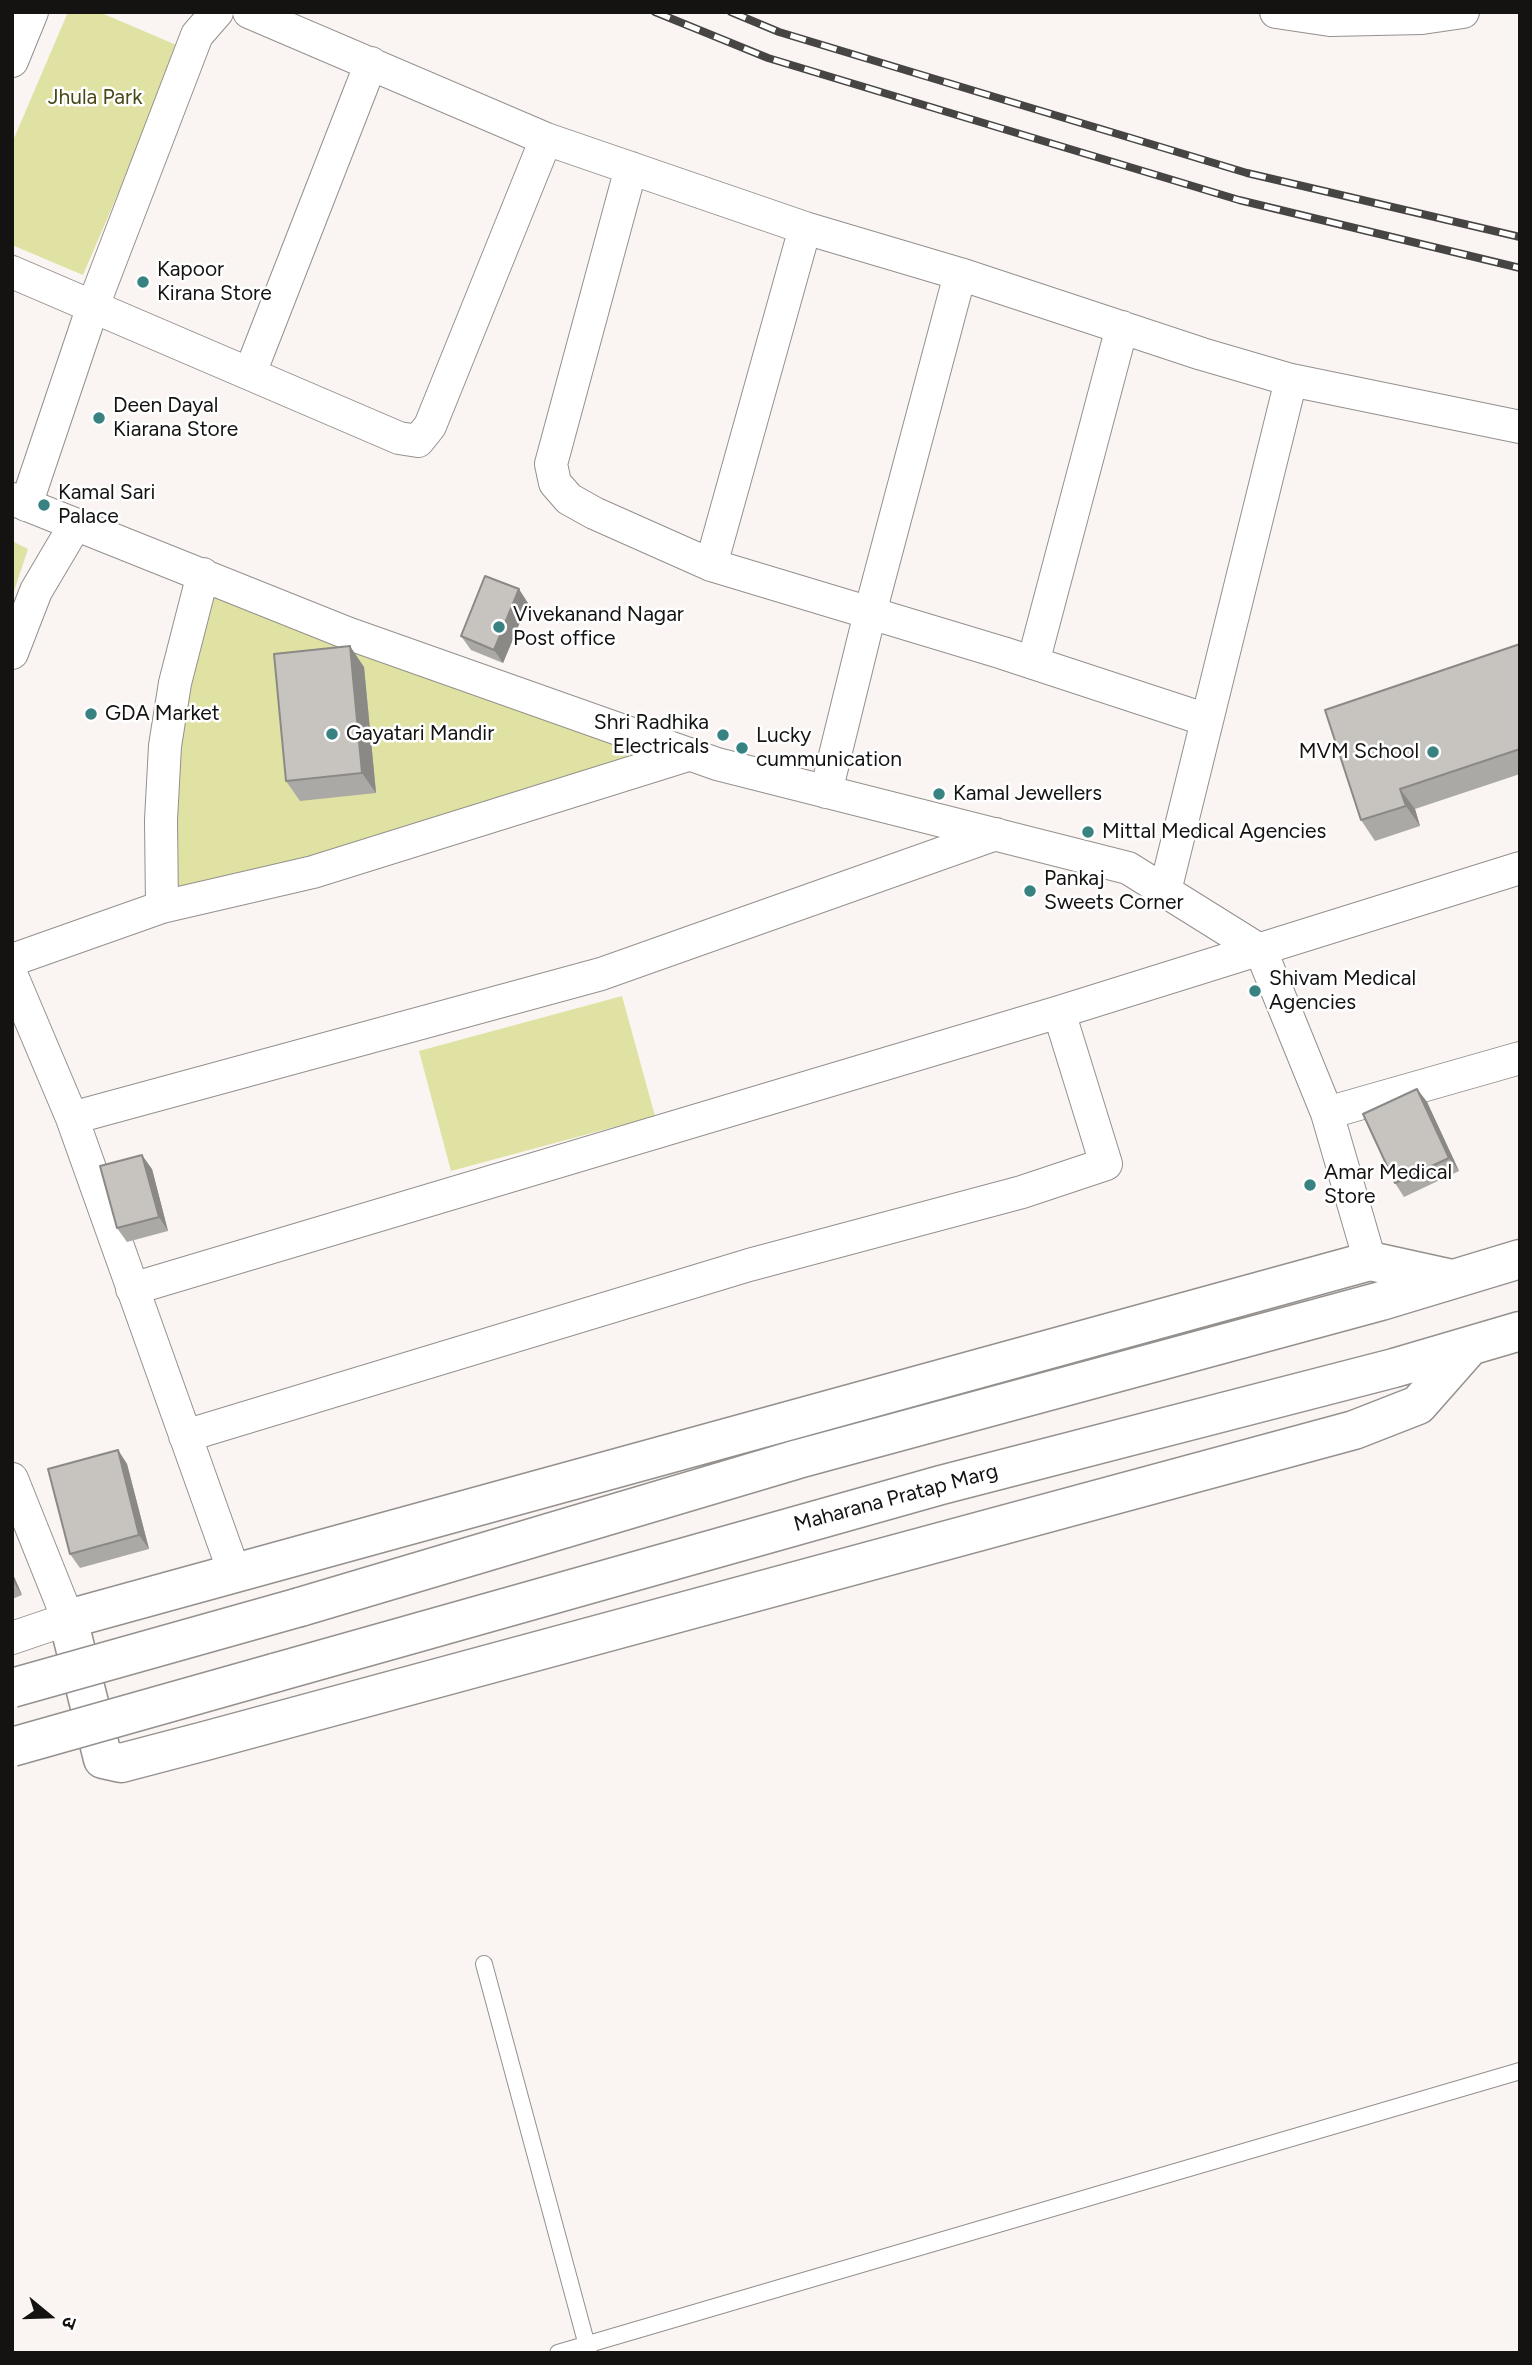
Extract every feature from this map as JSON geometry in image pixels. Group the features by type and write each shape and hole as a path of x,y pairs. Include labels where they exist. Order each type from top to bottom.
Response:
{"main road":[{"path":"12,1688 300,1607 798,1459 1368,1304 1520,1259"},
{"path":"1451,1279 1370,1261 68,1619 103,1759 121,1763 1354,1430 1418,1405 1470,1346"},
{"name":"Maharana Pratap Marg","path":"12,1747 941,1485 1381,1372 1520,1331"}],"street":[{"path":"12,61 32,12"},
{"path":"217,12 197,35 19,502 347,633 718,764 1128,868 1261,951 1327,1113 1370,1261"},
{"path":"249,12 546,139 805,228 960,274 1202,354 1291,380 1520,427"},
{"path":"1276,12 1330,20 1422,18 1463,12"},
{"path":"250,373 371,63"},
{"path":"12,272 399,438 418,441 430,426 546,139"},
{"path":"631,168 551,464 555,483 569,499 594,513 711,565 1033,663 1207,720"},
{"path":"711,565 805,228"},
{"path":"827,792 870,613 960,274"},
{"path":"1033,663 1122,327"},
{"path":"1165,891 1291,380"},
{"path":"12,653 36,592 75,525"},
{"path":"162,907 161,820 165,746 175,683 203,574"},
{"path":"12,960 162,907 313,872 691,754"},
{"path":"72,1118 601,974 996,834"},
{"path":"132,1289 1261,951 1520,868"},
{"path":"12,976 72,1118 234,1572"},
{"path":"185,1436 749,1265 1022,1192 1106,1164 1059,1012"},
{"path":"1327,1113 1520,1058"},
{"path":"12,1479 68,1619 12,1638"}],"lane":[{"path":"484,1964 587,2348"},
{"path":"558,2353 587,2348 1520,2071"}],"green space":[{"name":"Jhula Park","path":"68,12 99,12 181,47 83,275 12,245 12,143"},
{"path":"12,541 28,549 12,597"},
{"path":"203,574 691,754 162,907 161,820"},
{"path":"622,996 655,1116 451,1171 419,1051"}],"building":[{"path":"485,576 519,589 494,650 461,636"},
{"name":"MVM School","path":"1520,644 1520,749 1400,789 1406,806 1361,820 1325,710"},
{"name":"Gayatari Mandir","path":"350,646 362,773 286,781 274,654"},
{"path":"1417,1089 1449,1158 1395,1183 1363,1114"},
{"path":"142,1155 159,1217 117,1228 100,1166"},
{"path":"118,1450 139,1535 70,1554 48,1469"}],"railway":[{"path":"655,12 768,58 1239,200 1520,268"},
{"path":"731,12 779,32 1247,173 1520,237"}],"place":[{"name":"Kapoor Kirana Store","path":"143,282"},
{"name":"Deen Dayal Kiarana Store","path":"99,418"},
{"name":"Kamal Sari Palace","path":"44,505"},
{"name":"Vivekanand Nagar Post office","path":"499,627"},
{"name":"GDA Market","path":"91,714"},
{"name":"Gayatari Mandir","path":"332,734"},
{"name":"Shri Radhika Electricals","path":"723,735"},
{"name":"Lucky cummunication","path":"742,748"},
{"name":"MVM School","path":"1433,752"},
{"name":"Kamal Jewellers","path":"939,794"},
{"name":"Mittal Medical Agencies","path":"1088,832"},
{"name":"Pankaj Sweets Corner","path":"1030,891"},
{"name":"Shivam Medical Agencies","path":"1255,991"},
{"name":"Amar Medical Store","path":"1310,1185"}]}
